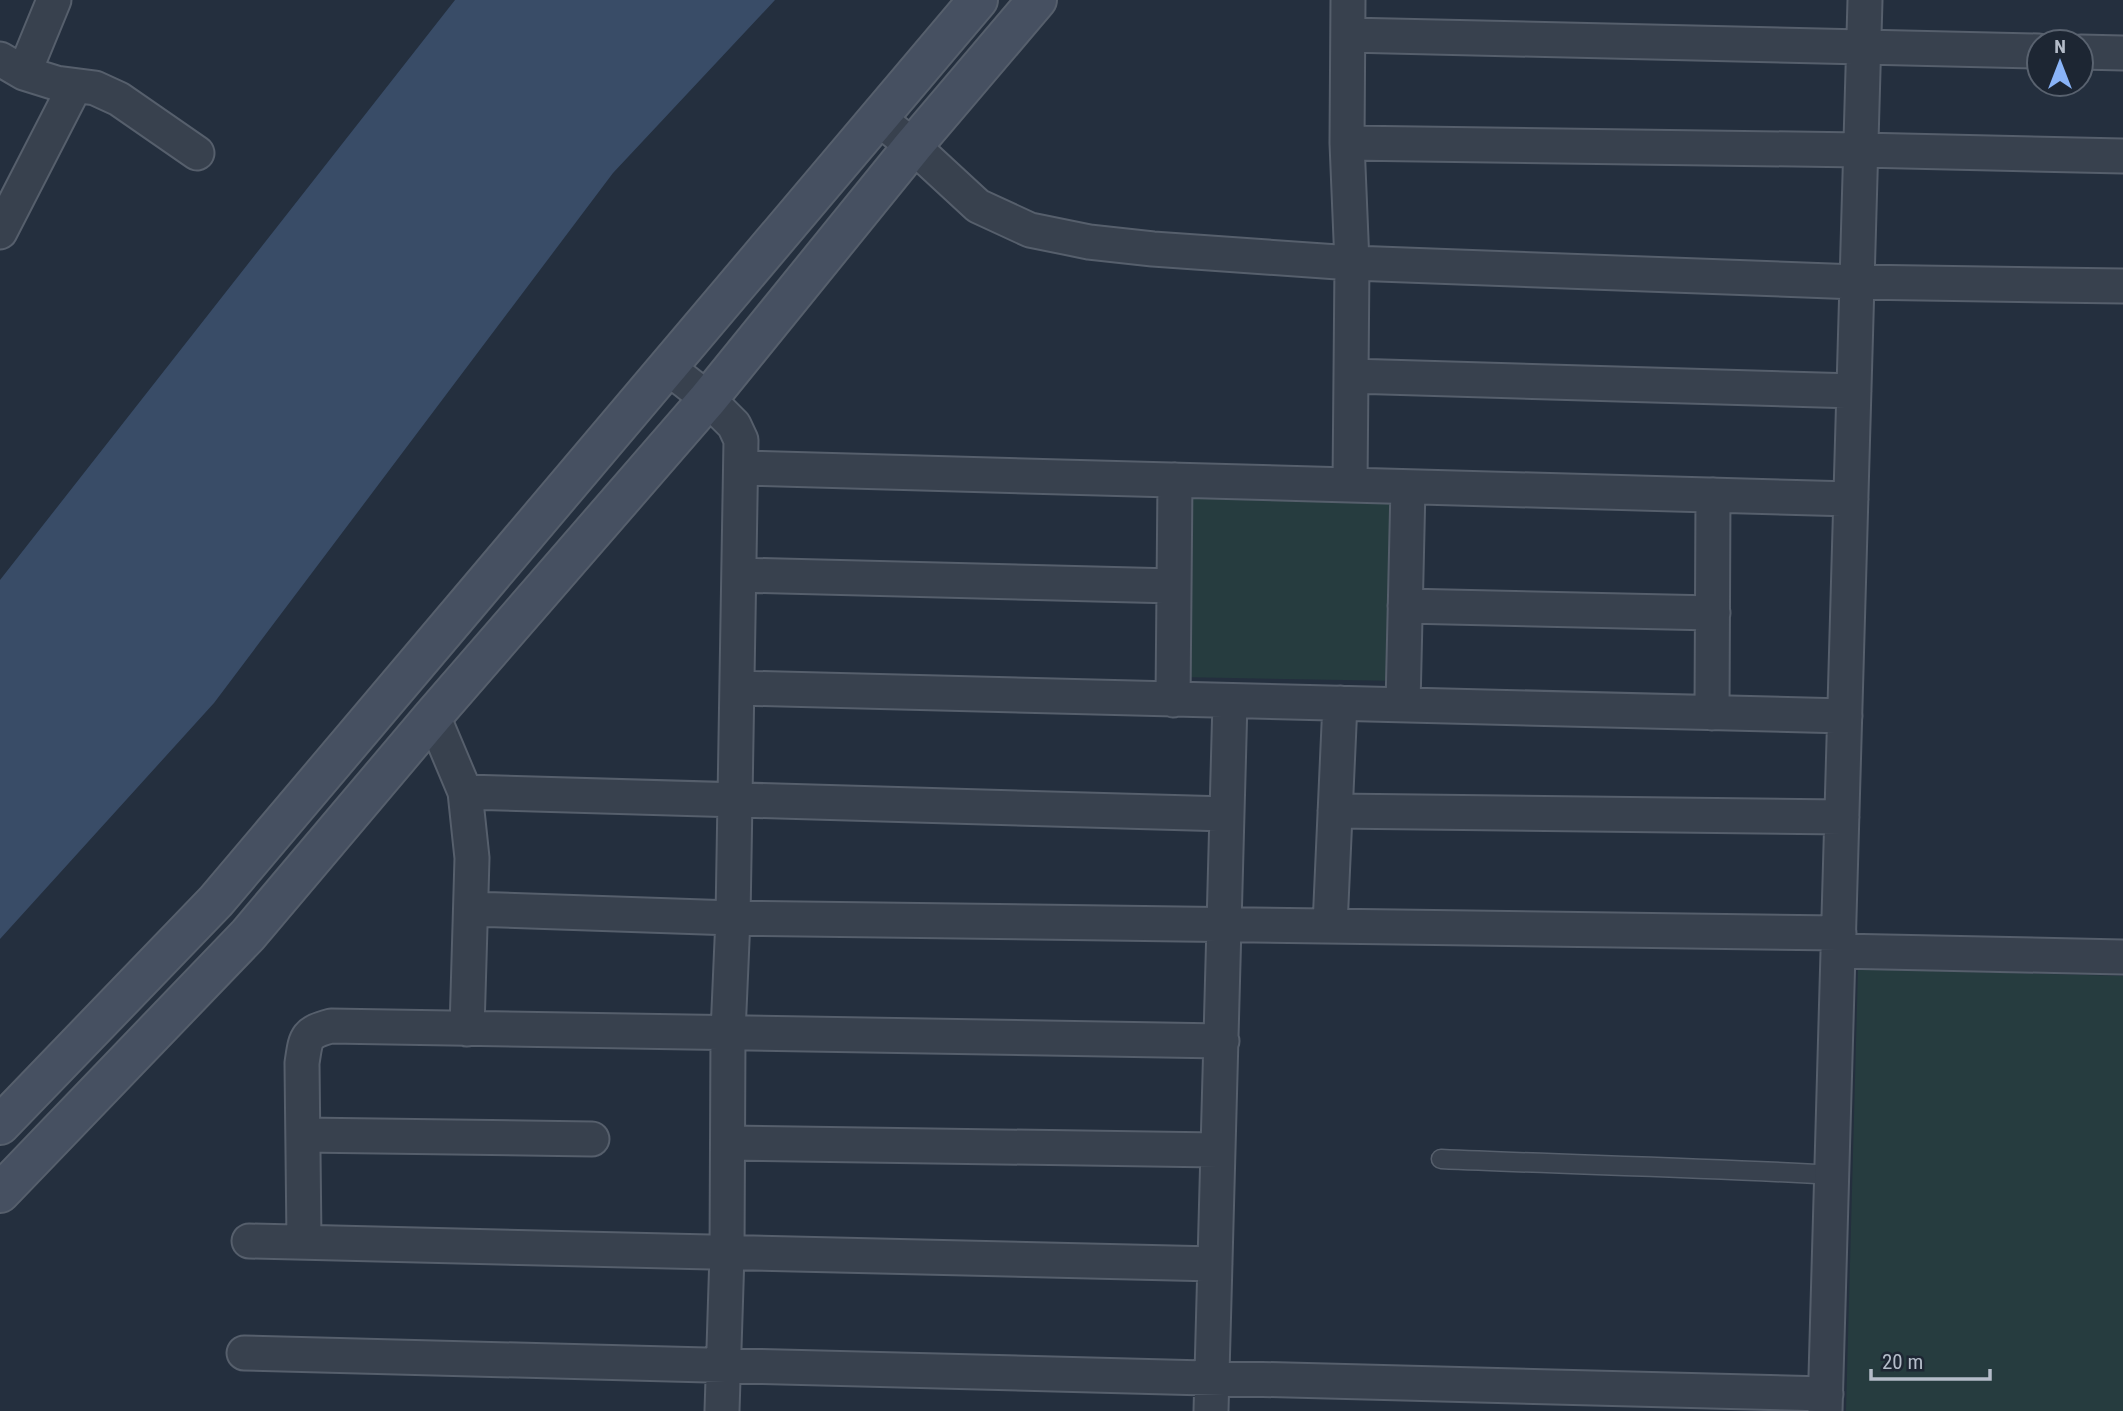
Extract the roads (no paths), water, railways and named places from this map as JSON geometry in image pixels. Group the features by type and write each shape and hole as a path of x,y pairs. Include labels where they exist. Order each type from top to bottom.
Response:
{"street":[{"path":"54,0 12,66 56,83 95,88 119,99 197,153"},
{"path":"0,1125 216,901 978,0"},
{"path":"0,1193 248,935 433,716 708,399 913,146 1037,0"},
{"path":"1348,0 1347,143 1352,262 1350,485"},
{"path":"244,1353 1212,1378 1326,1396 1826,1403 1865,0"},
{"path":"1348,35 2025,51"},
{"path":"2095,52 2123,53"},
{"path":"0,232 75,86"},
{"path":"879,119 913,146 978,206 1030,230 1089,242 1153,249 1352,262 1857,282 2123,286"},
{"path":"1347,143 2123,156"},
{"path":"667,367 708,399 734,425 741,440 722,1411"},
{"path":"1351,376 1854,391"},
{"path":"742,468 1851,499"},
{"path":"1173,699 1175,480"},
{"path":"1404,705 1408,487"},
{"path":"1712,713 1713,495"},
{"path":"740,575 1174,586"},
{"path":"1405,606 1713,613"},
{"path":"738,688 1845,716"},
{"path":"1211,1411 1230,701"},
{"path":"1330,926 1340,704"},
{"path":"433,716 465,792 472,858 467,1029"},
{"path":"465,792 1227,814"},
{"path":"1335,811 1842,817"},
{"path":"471,908 733,918 1330,926 1838,942 2123,957"},
{"path":"304,1241 302,1063 306,1041 314,1031 331,1026 1222,1041"},
{"path":"303,1135 592,1139"},
{"path":"729,1143 1218,1150"},
{"path":"249,1241 1215,1264"}],"lane":[{"path":"1441,1159 1582,1166 1739,1169 1833,1175"}],"water":[{"path":"455,0 775,0 613,173 214,703 0,939 0,580"}]}
